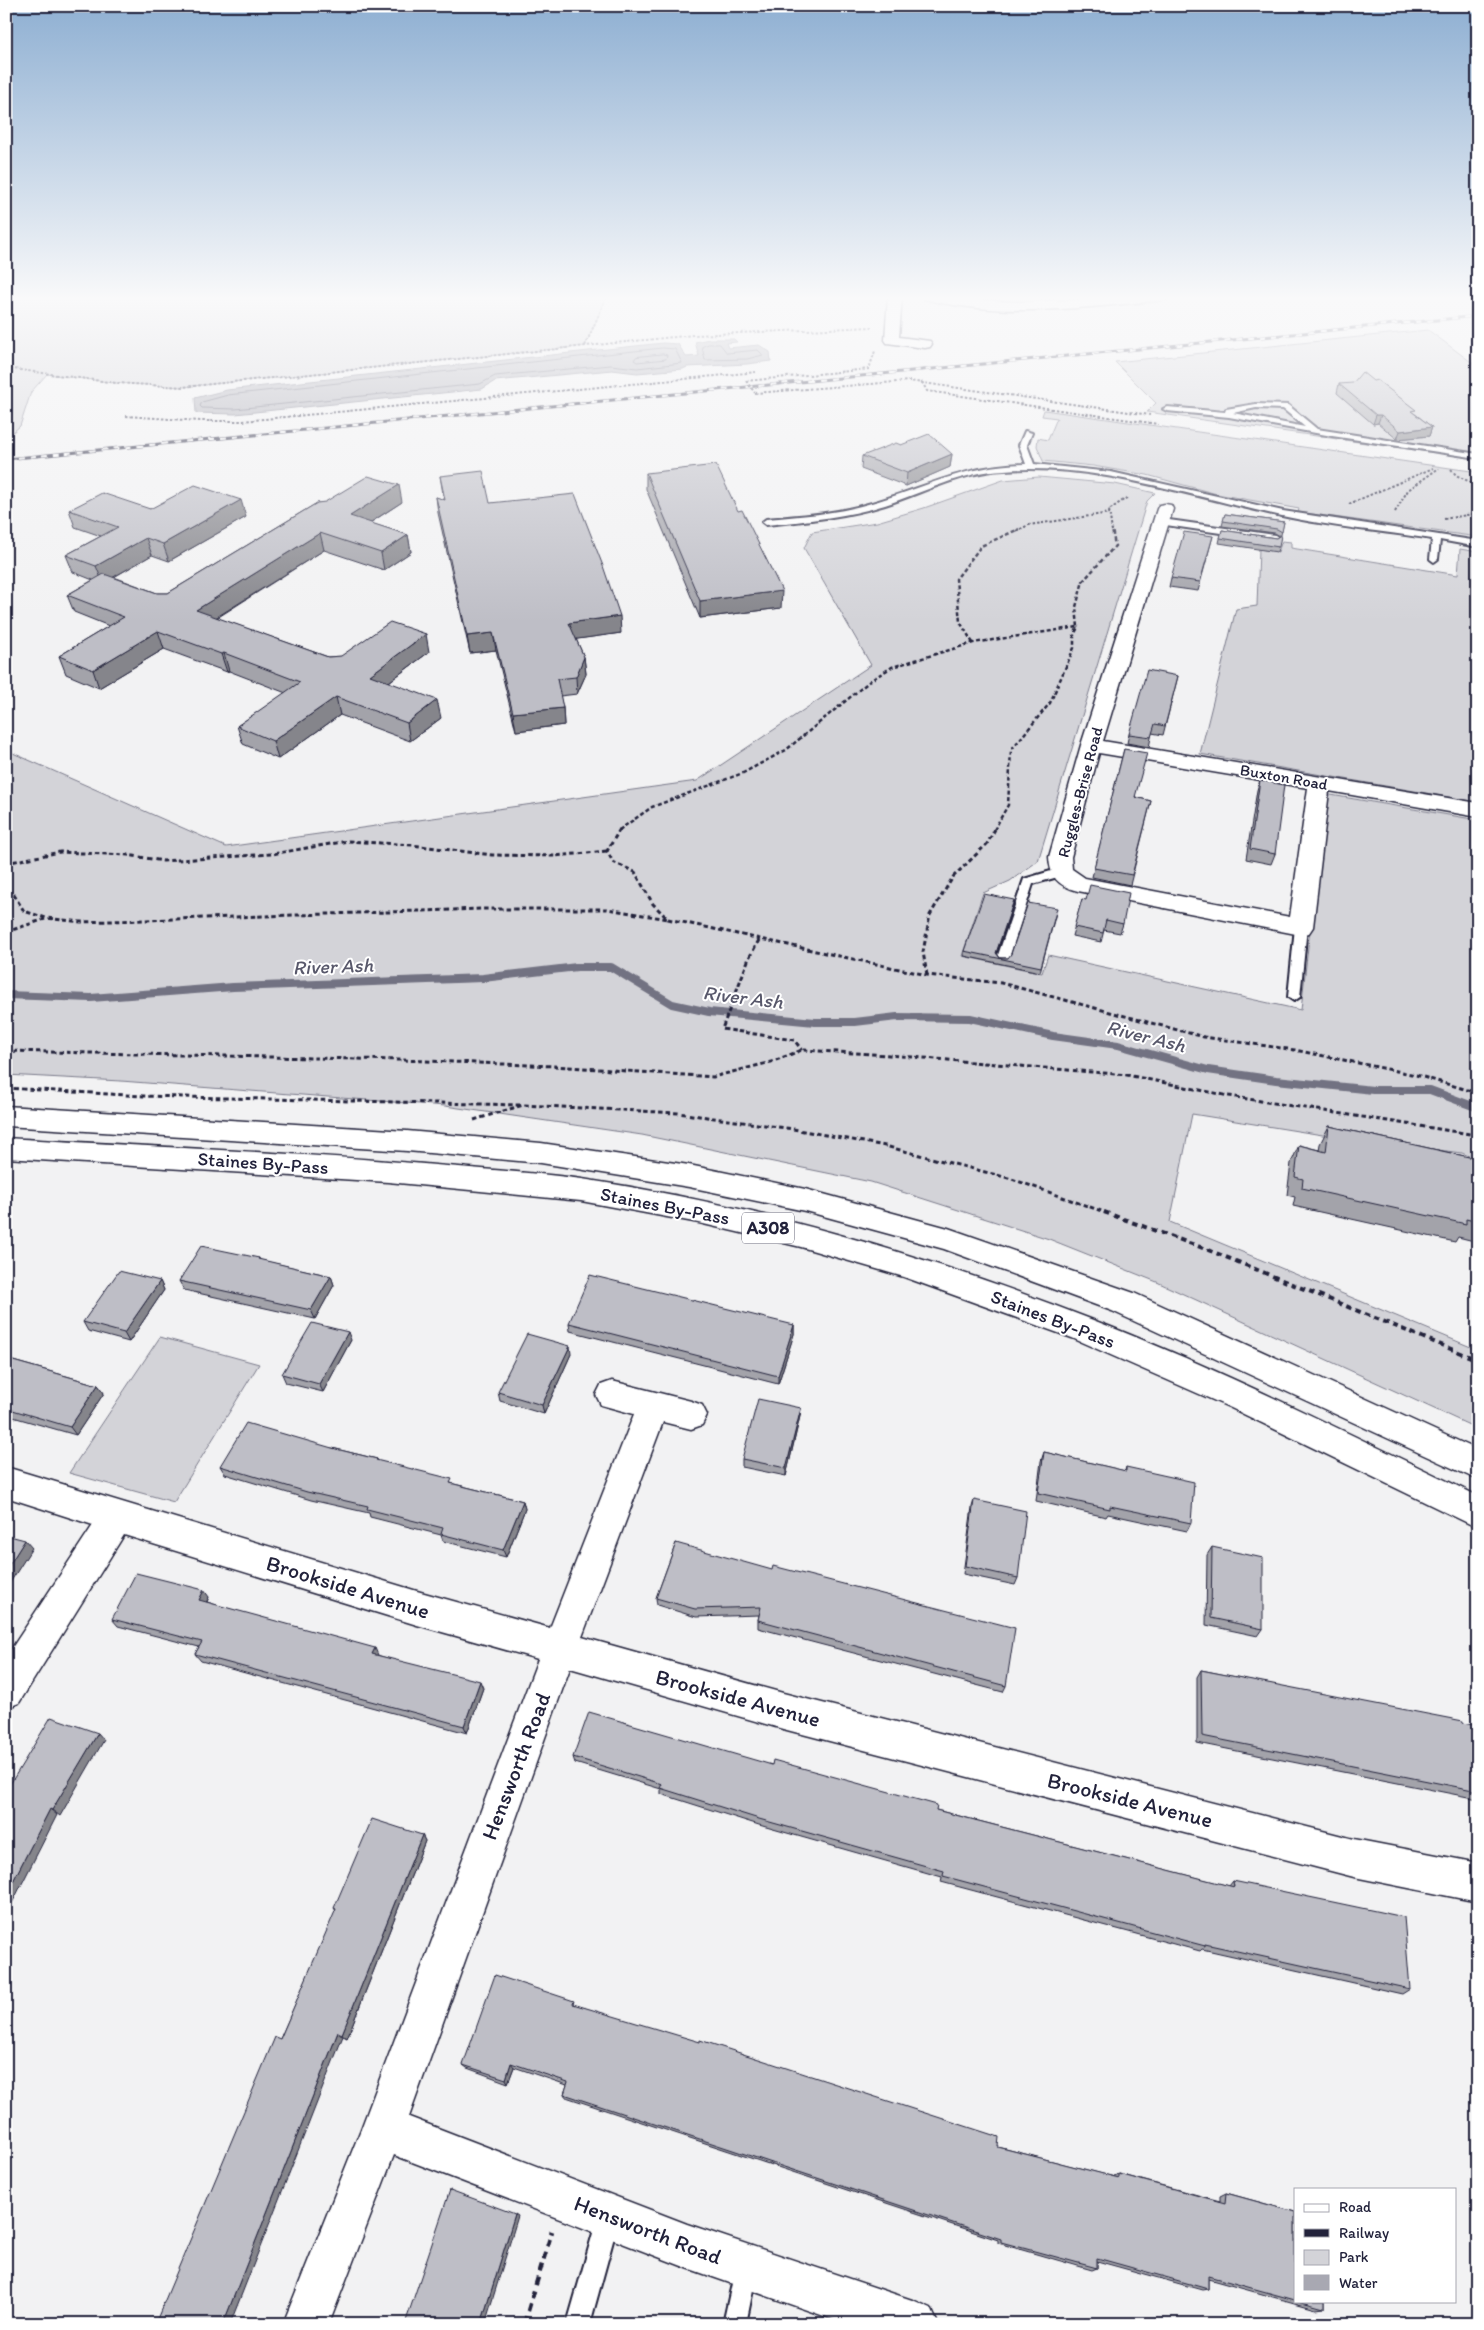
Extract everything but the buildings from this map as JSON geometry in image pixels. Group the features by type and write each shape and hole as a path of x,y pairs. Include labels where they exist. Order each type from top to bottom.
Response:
{"main road":[{"name":"Ruggles-Brise Road","path":"1163,516 1091,745 1060,857 1061,872 1078,884 1301,927"},
{"name":"Buxton Road","path":"1091,745 1478,810"},
{"path":"1301,927 1319,783"},
{"name":"Staines By-Pass","path":"6,1116 407,1141 541,1153 689,1176 805,1200 948,1239 1123,1302 1478,1466"},
{"name":"Staines By-Pass","path":"6,1148 388,1171 581,1190 699,1212 801,1236 908,1266 1083,1329 1242,1398 1478,1513"},
{"path":"612,1394 691,1415"},
{"name":"Hensworth Road","path":"306,2324 383,2129 509,1782 653,1405"},
{"name":"Brookside Avenue","path":"6,1482 418,1608 783,1712 1354,1858 1478,1883"},
{"path":"6,1690 117,1517"},
{"name":"Hensworth Road","path":"383,2129 686,2246 747,2266 864,2315 915,2324"}],"lane":[{"path":"1229,415 1229,411 1237,408 1284,407 1315,431"},
{"path":"1167,409 1229,415 1315,431 1478,456"},
{"path":"1028,433 1024,445 1031,466"},
{"path":"766,522 856,510 976,470 1031,466 1111,473 1254,508 1436,538 1478,543"},
{"path":"1163,516 1275,538"},
{"path":"1434,559 1436,538"},
{"path":"1003,958 1028,882 1061,872"},
{"path":"1294,997 1301,927"},
{"path":"578,2324 609,2216"},
{"path":"734,2324 747,2266"}],"path":[{"path":"126,416 200,421 243,421 414,405"},
{"path":"1079,405 1153,415"},
{"path":"1445,463 1456,475 1478,486"},
{"path":"1349,504 1445,463"},
{"path":"1389,530 1396,509 1408,490 1445,463"},
{"path":"927,975 924,952 930,915 953,877 987,844 1008,805 1011,750 1023,733 1050,703 1074,648 1074,635 1078,627 1076,608 1082,582 1115,546 1109,510 1127,497 1137,497"},
{"path":"973,644 960,622 956,578 981,546 1029,526 1110,513"},
{"path":"607,851 619,830 652,807 744,772 786,750 872,680 892,667 973,644 1037,632 1078,627"},
{"path":"6,863 60,852 128,855 163,861 262,855 348,841 412,845 492,855 555,856 607,851"},
{"path":"607,851 613,862 635,872 653,904 668,919"},
{"path":"6,894 14,895 24,911 46,918 81,922 481,909 607,909 668,919 927,975 1001,983 1204,1037 1296,1050 1416,1075 1478,1093"},
{"path":"6,932 46,918"},
{"path":"759,940 748,958 722,1029 794,1040 802,1050"},
{"path":"6,1051 401,1060 554,1066 713,1077 771,1062 802,1050 899,1055 1128,1075 1229,1096 1470,1134 1478,1137"},
{"path":"6,1088 143,1096 523,1105 678,1113 793,1129 885,1146 1012,1179 1211,1251 1478,1360"},
{"path":"469,1121 523,1105"},
{"path":"524,2324 562,2198"}],"green space":[{"path":"6,405 27,405 20,426 6,438"},
{"path":"1154,405 1478,405 1478,459 1147,412"},
{"path":"1044,410 1478,472 1478,537 1298,512 1299,509 1217,494 1147,475 1093,466 1043,461 1037,446 1038,438 1048,440 1057,418 1042,416"},
{"path":"1039,477 1115,484 1155,493 1147,501 1038,861 1010,881 983,893 962,956 1042,973 1048,955 1301,1010 1325,794 1478,820 1478,1160 1462,1153 1335,1137 1192,1114 1170,1222 1478,1350 1478,1429 1157,1282 1049,1239 871,1182 642,1135 445,1106 121,1081 6,1075 6,750 226,847 697,781 871,665 804,548 812,532 877,522 924,508 1003,480"},
{"path":"1282,541 1291,542 1291,548 1458,575 1460,549 1478,552 1478,802 1200,754 1236,609 1257,606 1259,549 1278,552"},
{"path":"160,1337 259,1364 174,1502 69,1473"}],"water":[{"path":"195,405 327,405 235,414 196,413"}],"waterway":[{"name":"River Ash","path":"6,995 91,998 233,987 483,978 577,967 611,967 672,1004 709,1012 815,1022 855,1022 897,1017 970,1018 1053,1036 1118,1045 1208,1070 1276,1080 1373,1090 1430,1090 1478,1108"}],"railway":[{"path":"6,459 565,405"}]}
